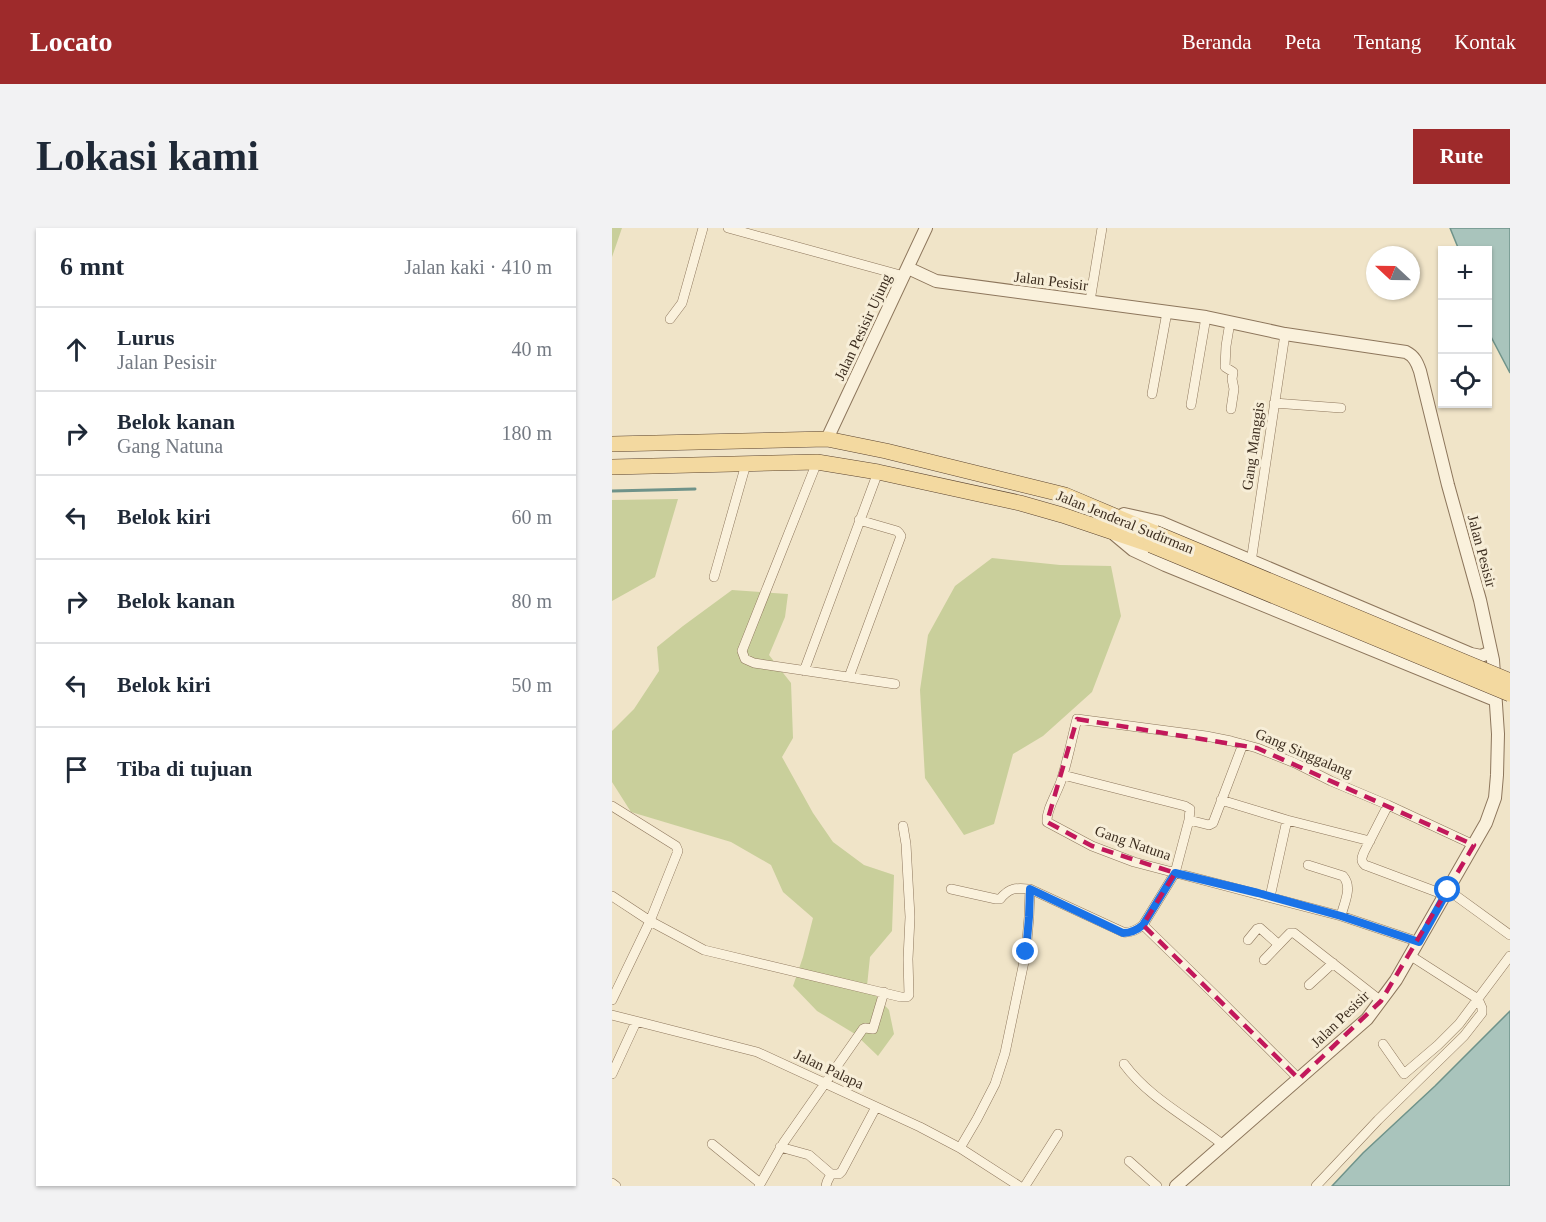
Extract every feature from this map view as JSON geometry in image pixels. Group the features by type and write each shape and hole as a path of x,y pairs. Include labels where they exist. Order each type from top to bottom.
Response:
{"main road":[{"name":"Jalan Jenderal Sudirman","path":"612,444 827,439 886,451 1065,495 1113,524"},
{"name":"Jalan Jenderal Sudirman","path":"612,467 817,462 878,472 1020,503 1062,515 1113,524 1510,681"},
{"name":"Jalan Jenderal Sudirman","path":"1153,539 1510,694"}],"street":[{"path":"670,320 682,303 703,228"},
{"path":"728,228 906,272"},
{"name":"Jalan Pesisir Ujung","path":"827,439 926,228"},
{"path":"1090,301 1102,228"},
{"name":"Jalan Pesisir","path":"906,272 936,281 1206,317 1285,334 1406,352 1412,355 1417,363 1480,600 1491,652 1498,734 1496,788 1491,812 1411,956 1381,1001 1356,1029 1176,1186"},
{"path":"1152,394 1167,312"},
{"path":"1191,405 1206,317"},
{"path":"1230,322 1224,367 1233,372 1234,389 1231,409"},
{"name":"Gang Manggis","path":"1251,562 1285,334"},
{"path":"1274,403 1341,408"},
{"path":"817,462 742,651 744,658 754,663 895,684"},
{"path":"714,577 746,464"},
{"path":"804,671 878,472"},
{"path":"1491,652 1481,656 1471,654 1160,522 1124,514 1113,524 1133,550 1165,565 1495,700"},
{"path":"849,677 901,536 897,531 859,520"},
{"name":"Gang Singgalang","path":"1063,775 1077,719 1206,736 1243,744 1296,763 1474,845"},
{"path":"1189,820 1211,825 1214,821 1243,744"},
{"path":"951,889 996,899 1016,888 1030,889 1123,933 1131,932 1143,925 1175,873 1190,809 1063,775"},
{"name":"Gang Natuna","path":"1063,775 1058,792 1049,809 1047,822 1092,846 1134,862 1341,916 1419,942"},
{"path":"1221,800 1370,841"},
{"path":"1388,805 1362,858 1362,863 1446,892 1510,935"},
{"path":"612,806 676,846 678,851 650,921 612,1000"},
{"path":"1270,897 1287,820"},
{"path":"612,896 650,921 704,950 907,997 909,995 910,917 903,826"},
{"path":"1308,865 1343,876 1347,880 1348,890 1341,916"},
{"path":"960,1148 994,1084 1005,1053 1026,952 1030,889"},
{"path":"1143,925 1299,1079"},
{"path":"1248,940 1260,928 1278,944"},
{"path":"1264,960 1290,933 1294,933 1381,1001"},
{"path":"1316,1186 1378,1120 1474,1026 1483,1010 1478,999 1411,956"},
{"path":"1383,1044 1404,1074 1459,1024 1510,956"},
{"path":"1309,985 1333,963"},
{"path":"712,1144 759,1185 780,1148 864,1028 873,1029 884,992"},
{"name":"Jalan Palapa","path":"612,1016 757,1052 920,1127 960,1148 1019,1186"},
{"path":"612,1074 636,1022"},
{"path":"1124,1064 1155,1094 1222,1144"},
{"path":"780,1148 809,1155 831,1174 839,1174 876,1107"},
{"path":"1025,1186 1058,1134"},
{"path":"1129,1161 1157,1186"},
{"path":"826,1186 831,1174"},
{"path":"612,1183 616,1186"}],"highlighted area":[{"path":"1077,719 1257,748 1474,845 1381,1001 1299,1079 1143,925 1175,873 1092,846 1047,822"}],"green space":[{"path":"612,228 622,228 612,257"},
{"path":"678,499 655,577 612,601 612,500"},
{"path":"992,558 1060,565 1111,566 1121,616 1092,692 1043,736 1013,754 994,824 964,835 925,778 920,690 928,635 955,586"},
{"path":"732,590 788,594 785,617 769,655 791,683 793,738 782,757 813,813 833,842 864,865 894,875 892,931 870,957 867,986 889,1010 894,1034 878,1056 855,1034 817,1011 793,986 813,918 783,892 771,865 731,842 631,812 612,782 612,731 634,709 659,671 657,647"}],"water":[{"path":"1450,228 1510,228 1510,373 1492,339 1492,246 1457,246"},
{"path":"1510,1011 1510,1186 1332,1186 1363,1153 1435,1086"}],"waterway":[{"path":"612,491 695,489"}],"route":[{"path":"1026,952 1030,889 1127,933 1143,925 1175,873 1341,916 1419,942 1448,890"}]}
